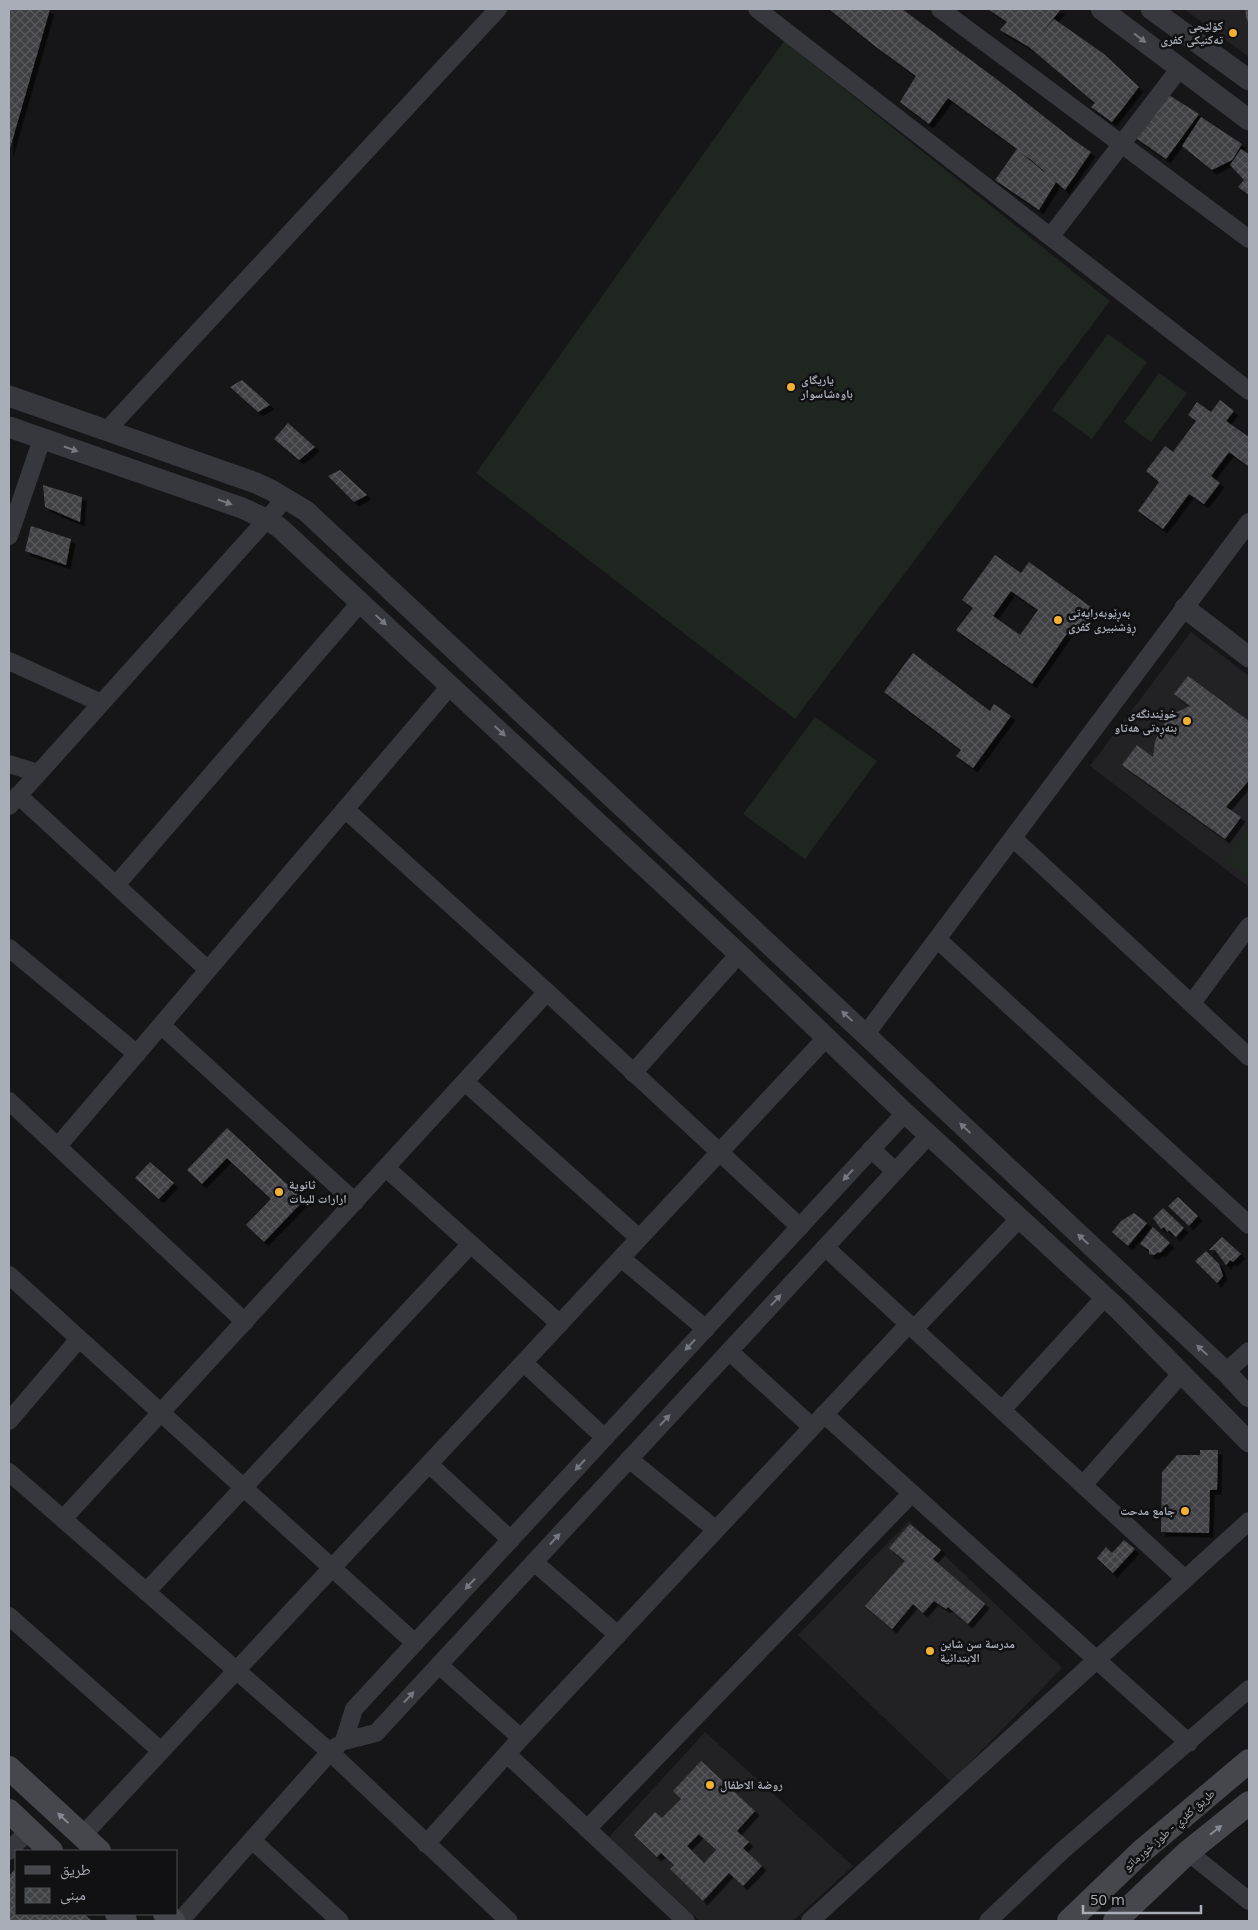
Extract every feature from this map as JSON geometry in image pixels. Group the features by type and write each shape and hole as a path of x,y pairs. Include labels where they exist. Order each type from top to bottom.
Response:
{"main road":[{"name":"طريق كفري - طوز خورماتو","path":"1069,1921 1142,1851 1249,1761"},
{"path":"9,1768 91,1844"},
{"path":"1115,1921 1188,1852 1249,1803"},
{"path":"9,1812 50,1850"}],"street":[{"path":"107,430 498,9"},
{"path":"757,9 1249,391"},
{"path":"940,9 1249,239"},
{"path":"1101,9 1249,120"},
{"path":"1151,9 1249,80"},
{"path":"1051,236 1180,68"},
{"path":"9,396 256,483 286,498 324,526 1226,1372 1249,1397"},
{"path":"9,427 233,505 266,519 293,538 739,954 905,1113 1105,1297 1249,1442"},
{"path":"9,536 42,439"},
{"path":"208,970 116,885 13,801 286,498"},
{"path":"866,1034 1249,522"},
{"path":"116,885 361,602"},
{"path":"1185,608 1249,656"},
{"path":"9,661 101,703"},
{"path":"58,1146 451,685"},
{"path":"9,764 38,773"},
{"path":"345,809 547,992 800,1226"},
{"path":"1013,838 1249,1057"},
{"path":"1192,1004 1249,926"},
{"path":"937,939 1249,1225"},
{"path":"9,948 137,1054"},
{"path":"633,1073 739,954"},
{"path":"792,1004 812,984"},
{"path":"63,1520 547,992"},
{"path":"161,1025 355,1202"},
{"path":"91,1844 162,1751 826,1038"},
{"path":"464,1082 639,1238"},
{"path":"9,1101 245,1322"},
{"path":"344,1742 354,1710 905,1113"},
{"path":"180,1921 330,1752 344,1742 376,1732 929,1135"},
{"path":"871,1150 895,1172"},
{"path":"980,1181 999,1160"},
{"path":"386,1168 560,1324"},
{"path":"426,1844 618,1634 824,1414 1019,1219"},
{"path":"146,1592 472,1244"},
{"path":"825,1247 1185,1579"},
{"path":"621,1258 706,1329"},
{"path":"9,1275 415,1643"},
{"path":"1002,1410 1105,1297"},
{"path":"9,1421 79,1339"},
{"path":"729,1351 812,1427"},
{"path":"1226,1372 1249,1351"},
{"path":"524,1362 605,1438"},
{"path":"1083,1485 1181,1374"},
{"path":"824,1414 1189,1743"},
{"path":"629,1459 715,1530"},
{"path":"429,1464 511,1540"},
{"path":"9,1472 330,1752 509,1921"},
{"path":"587,1829 912,1493"},
{"path":"810,1921 1249,1521"},
{"path":"534,1562 618,1634"},
{"path":"9,1616 162,1751"},
{"path":"439,1665 522,1738"},
{"path":"988,1921 1062,1851 1189,1743 1249,1689"},
{"path":"508,1755 686,1921"},
{"path":"9,1851 29,1830"},
{"path":"252,1840 340,1921"},
{"path":"1188,1852 1249,1901"}],"shaded area":[{"name":"کۆلێجی تەکنیکی کفری","path":"1184,9 1249,9 1249,57"},
{"name":"یاریگای باوەشاسوار","path":"784,41 1110,301 795,719 476,473"},
{"path":"1108,334 1147,362 1092,439 1052,410"},
{"path":"1159,373 1187,393 1151,442 1124,422"},
{"name":"خوێندنگەی بنەڕەتی هەتاو","path":"1191,632 1249,676 1249,887 1090,766"},
{"path":"815,717 877,761 805,859 743,814"},
{"path":"1249,828 1249,879 1225,861"},
{"name":"مدرسة سن شاين الابتدائية","path":"909,1521 1062,1668 951,1782 798,1635"},
{"name":"روضة الاطفال","path":"705,1732 853,1866 793,1921 700,1921 609,1837"}],"building":[{"path":"9,9 50,9 9,152"},
{"path":"829,9 902,9 1091,152 1065,190 1056,182 1039,210 995,180 1017,149 948,98 929,124 900,102 916,76","holes":["1021,153 1030,159 1045,172"]},
{"path":"988,9 1061,9 1040,35 1054,19 1104,54 1139,87 1112,122 1091,107 1095,103 1029,47 1000,30 1007,22"},
{"path":"1245,9 1249,9 1249,21 1247,21"},
{"path":"1164,92 1199,114 1166,159 1136,138"},
{"path":"1201,117 1242,144 1232,160 1212,170 1182,146"},
{"path":"1241,149 1249,154 1249,195 1238,187 1244,180 1230,165"},
{"path":"242,380 270,405 258,412 230,387"},
{"path":"1220,400 1234,411 1226,421 1249,437 1249,464 1248,466 1229,452 1211,476 1220,483 1204,504 1189,494 1163,529 1138,511 1159,482 1146,471 1165,446 1173,452 1196,421 1188,415 1197,402 1211,412"},
{"path":"288,423 315,447 299,460 274,439"},
{"path":"340,470 367,495 354,502 328,476"},
{"path":"43,485 82,497 80,522 45,507"},
{"path":"31,526 71,539 66,565 25,551"},
{"name":"بەڕێوبەرایەتی ڕۆشنبیری کفری","path":"995,555 1021,573 1029,562 1095,610 1079,630 1073,625 1032,684 956,630 973,608 962,600","holes":["1011,591 1038,610 1020,635 993,616"]},
{"path":"913,653 990,711 994,704 1011,716 973,768 956,756 961,750 884,692"},
{"path":"1188,676 1249,721 1249,780 1226,807 1241,817 1225,839 1122,765 1137,745 1153,757 1155,741 1163,725 1177,712 1190,706 1174,694"},
{"name":"ثانوية ارارات للبنات","path":"227,1128 304,1200 264,1242 246,1225 271,1199 227,1158 202,1184 187,1170"},
{"path":"150,1162 174,1183 159,1199 135,1178"},
{"path":"1178,1197 1198,1216 1189,1226 1168,1206"},
{"path":"1163,1208 1184,1228 1176,1237 1169,1230 1167,1232 1164,1227 1161,1229 1153,1218"},
{"path":"1134,1213 1147,1223 1128,1246 1112,1232 1121,1221"},
{"path":"1153,1227 1170,1243 1160,1253 1158,1252 1154,1255 1149,1254 1149,1250 1140,1244"},
{"path":"1222,1237 1241,1254 1233,1262 1230,1260 1226,1265 1215,1250 1209,1250"},
{"path":"1206,1251 1219,1264 1223,1276 1217,1283 1195,1261"},
{"name":"جامع مدحت","path":"1200,1450 1218,1450 1217,1490 1210,1490 1209,1533 1161,1532 1162,1472 1177,1455 1200,1455"},
{"path":"910,1524 941,1550 933,1559 985,1604 968,1624 948,1607 946,1609 934,1601 923,1613 913,1604 892,1629 865,1606 905,1561 889,1548"},
{"path":"1124,1540 1135,1549 1113,1573 1097,1558 1106,1547 1112,1553"},
{"path":"701,1761 755,1811 737,1831 749,1842 743,1848 762,1866 743,1886 729,1873 703,1901 670,1869 674,1865 661,1853 657,1857 634,1835 655,1812 662,1818 681,1799 673,1791","holes":["699,1834 716,1850 704,1863 687,1846"]},
{"path":"15,1869 15,1915 85,1915 92,1921 9,1921 9,1876"}],"place":[{"name":"کۆلێجی تەکنیکی کفری","path":"1233,33"},
{"name":"یاریگای باوەشاسوار","path":"791,387"},
{"name":"بەڕێوبەرایەتی ڕۆشنبیری کفری","path":"1058,620"},
{"name":"خوێندنگەی بنەڕەتی هەتاو","path":"1187,721"},
{"name":"ثانوية ارارات للبنات","path":"279,1192"},
{"name":"جامع مدحت","path":"1185,1511"},
{"name":"مدرسة سن شاين الابتدائية","path":"930,1651"},
{"name":"روضة الاطفال","path":"710,1785"}]}
